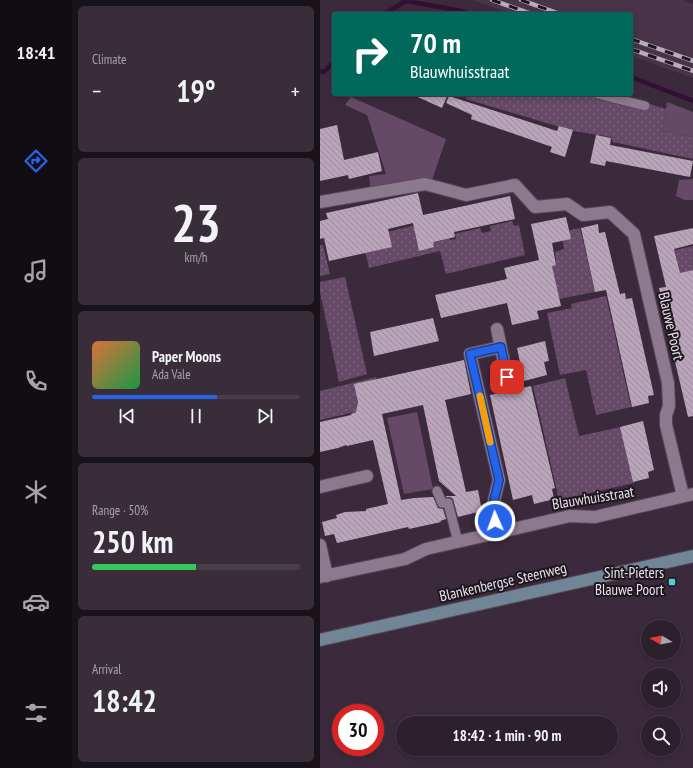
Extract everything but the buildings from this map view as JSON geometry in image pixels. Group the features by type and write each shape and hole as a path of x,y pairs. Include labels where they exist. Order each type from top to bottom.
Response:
{"main road":[{"name":"Blankenbergse Steenweg","path":"320,640 693,556"}],"street":[{"name":"Blauwe Poort","path":"320,202 425,184 466,195 515,185 535,207 567,204 582,215 610,212 634,234 668,383 669,406 666,415 666,425 688,495"},
{"path":"497,329 507,377"},
{"path":"497,533 492,509 499,480 470,354 501,347"},
{"path":"320,487 368,476"},
{"name":"Blauwhuisstraat","path":"323,576 405,559 426,549 570,516 595,517 688,495"},
{"path":"320,545 323,576"}],"lane":[{"path":"606,96 645,106"},
{"path":"437,491 442,503 448,503 458,542"}],"shaded area":[{"path":"472,0 683,0 693,4 693,78 633,57 633,12 506,12"},
{"path":"467,96 622,96 666,109 662,131 693,137 693,159 613,142 611,137 573,131 466,99"},
{"path":"351,97 446,139 432,180 371,190 369,176 386,174 367,115 345,105"},
{"path":"667,102 693,112 693,137 662,131"},
{"path":"693,179 693,200 685,200 676,196 679,180"},
{"path":"512,221 514,226 519,225 525,255 446,274 440,251 369,268 362,238 429,222 449,235 450,240 456,239 455,234 480,228 482,233 491,231 490,226"},
{"path":"580,228 595,292 559,299 552,266 556,264 555,252 564,249 561,232"},
{"path":"320,245 323,245 330,274 320,276"},
{"path":"693,246 693,271 675,275 677,262 675,250"},
{"path":"345,277 367,374 339,382 320,292 320,282"},
{"path":"606,296 631,407 596,415 586,370 560,375 547,313 572,308 571,304"},
{"path":"376,377 381,406 320,420 320,391"},
{"path":"565,378 579,436 621,427 634,483 559,500 533,386"},
{"path":"417,412 433,489 404,494 387,418"}],"waterway":[{"path":"387,12 406,1 465,12"},
{"path":"320,71 324,72 332,64"},
{"path":"633,78 693,101"}],"railway":[{"path":"492,0 526,12"},
{"path":"521,0 554,12"},
{"path":"633,40 693,61"},
{"path":"633,50 693,71"}],"slow traffic":[{"path":"480,396 490,442"}],"place":[{"name":"Sint-Pieters Blauwe Poort","path":"672,582"}],"route":[{"path":"495,521 492,509 499,480 470,354 501,347 507,377"}]}
